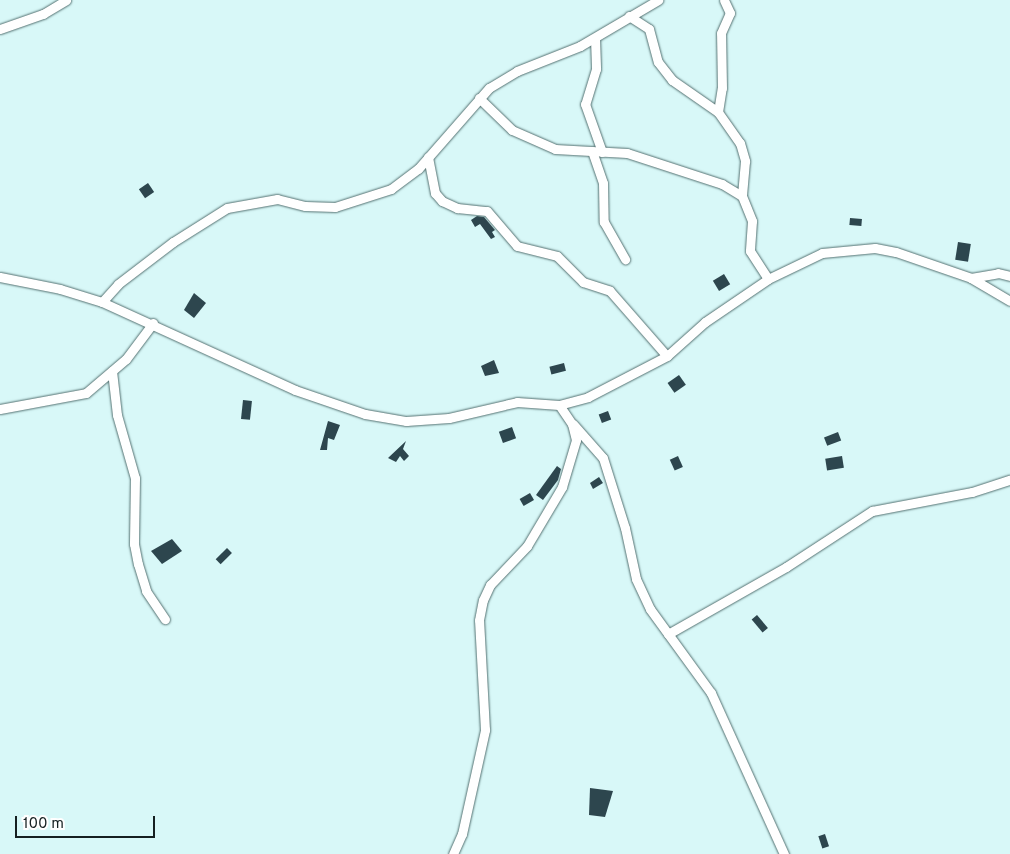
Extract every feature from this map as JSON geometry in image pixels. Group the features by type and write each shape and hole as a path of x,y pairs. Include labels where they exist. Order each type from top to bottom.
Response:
{"street":[{"path":"0,29 43,14 66,0"},
{"path":"102,302 118,284 217,212 241,203 277,199 318,208 356,202 391,189 428,157 479,98 517,71 595,38 658,0"},
{"path":"718,112 722,88 721,33 730,13 724,0"},
{"path":"629,16 649,29 658,62 672,80 718,112 743,150 742,196 752,222 750,251 768,279"},
{"path":"595,38 596,69 585,104 602,152"},
{"path":"479,98 521,135 556,149 638,156 722,184 742,196"},
{"path":"592,151 603,183 604,222 625,260"},
{"path":"428,157 435,193 442,201 457,208 487,211 518,246 557,256 583,282 610,291 667,356"},
{"path":"0,277 60,289 102,302 153,323 279,384 333,404 384,418 406,421 449,418 517,402 559,405 588,397 667,356 711,317 768,279 822,253 875,248 971,278 1010,301"},
{"path":"971,278 998,273 1010,276"},
{"path":"0,409 76,397 86,393 112,371 153,323"},
{"path":"112,371 117,415 135,478 134,544 138,564 146,591 165,618"},
{"path":"559,405 572,424 603,458 623,520 636,579 650,609 711,693 784,854"},
{"path":"453,854 462,834 484,730 479,620 484,600 490,585 527,546 562,487 575,448 572,424"},
{"path":"668,634 792,563 872,511 972,492 1010,480"}],"building":[{"path":"148,183 154,192 145,198 139,189"},
{"path":"477,216 484,217 495,230 492,232 495,237 491,239 480,224 475,227 471,220"},
{"path":"850,218 862,219 861,226 849,225"},
{"path":"958,242 971,244 968,262 955,260"},
{"path":"724,274 730,284 719,291 713,281"},
{"path":"194,293 206,303 194,318 184,310"},
{"path":"494,360 499,373 485,376 481,366"},
{"path":"564,363 566,371 551,374 549,367"},
{"path":"679,375 686,385 674,393 668,383"},
{"path":"243,400 252,401 250,420 241,419"},
{"path":"608,411 611,419 602,423 599,415"},
{"path":"328,421 340,425 334,440 328,438 327,450 320,450"},
{"path":"512,427 516,438 503,443 499,432"},
{"path":"838,432 841,440 827,446 824,437"},
{"path":"406,441 403,449 409,456 404,461 400,456 396,462 388,458"},
{"path":"678,456 683,467 675,471 670,460"},
{"path":"842,456 844,468 827,471 825,459"},
{"path":"557,466 561,469 558,480 543,500 536,495"},
{"path":"599,477 603,483 593,489 590,483"},
{"path":"530,493 534,500 524,506 520,499"},
{"path":"172,539 182,551 162,564 151,551"},
{"path":"227,548 232,553 221,564 216,559"},
{"path":"757,615 768,628 763,633 752,619"},
{"path":"590,788 613,791 605,817 589,815"},
{"path":"825,834 829,846 822,849 818,836"}]}
